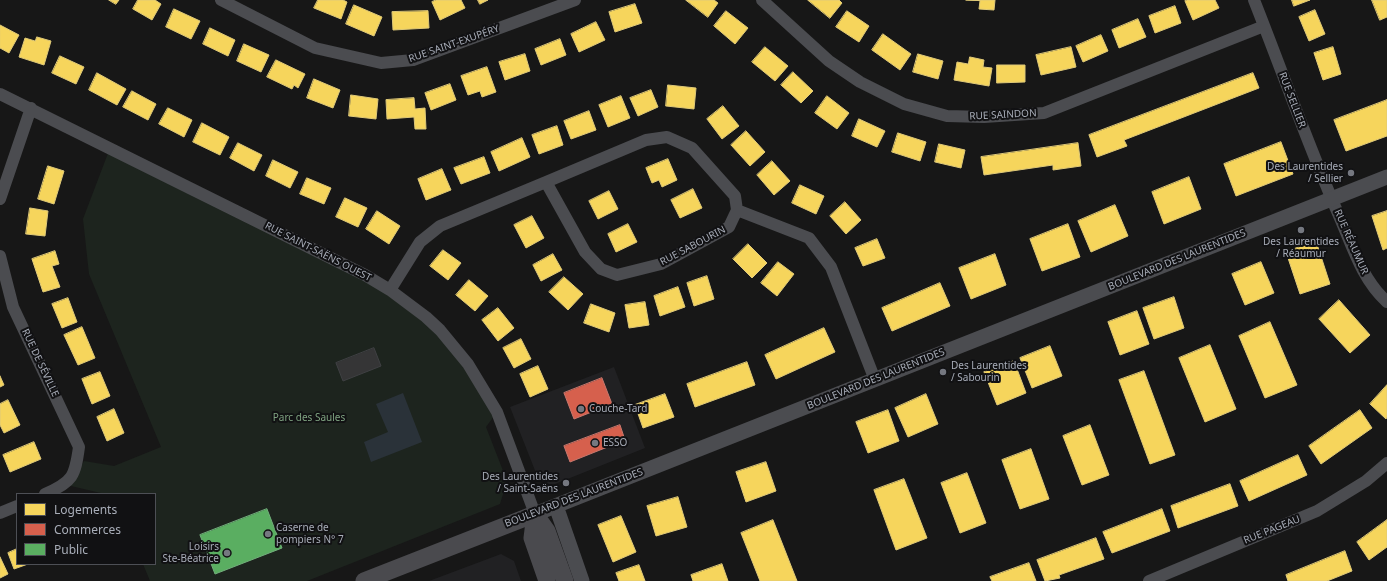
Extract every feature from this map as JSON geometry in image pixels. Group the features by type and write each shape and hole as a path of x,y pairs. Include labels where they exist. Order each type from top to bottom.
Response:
{"main road":[{"name":"BOULEVARD DES LAURENTIDES","path":"364,581 535,514"},
{"path":"535,514 532,538 547,581"},
{"path":"535,514 547,531 565,581"}],"street":[{"name":"RUE SAINT-EXUPÉRY","path":"221,0 315,48 381,63 413,60 575,0"},
{"name":"RUE SAINDON","path":"762,0 829,61 860,82 904,104 947,116 984,118 1044,113 1264,26"},
{"name":"RUE SELLIER","path":"1254,0 1331,199"},
{"name":"RUE SAINT-SAËNS OUEST","path":"0,94 31,108 365,275 390,290 440,330 468,364 497,412 535,514"},
{"path":"0,199 31,108"},
{"path":"390,290 420,242 440,226 646,140 667,137 692,148 735,196 737,210 809,238 831,267 875,380"},
{"name":"BOULEVARD DES LAURENTIDES","path":"535,514 1387,177"},
{"name":"RUE SABOURIN","path":"546,182 585,252 601,269 617,275 661,264 729,227 737,210"},
{"name":"RUE RÉAUMUR","path":"1331,199 1363,272 1374,288 1387,302"},
{"name":"RUE DE SÉVILLE","path":"0,256 13,307 79,446 76,469 63,486 47,493"},
{"name":"RUE PAGEAU","path":"1149,581 1317,512 1366,481 1387,463"},
{"path":"0,513 16,506"},
{"path":"556,506 582,581"}],"shaded area":[{"path":"614,367 645,448 555,484 549,484 536,473 510,407"},
{"path":"403,393 422,442 371,462 364,442 388,432 376,404"},
{"path":"501,554 514,561 521,581 429,581"}],"green space":[{"name":"Parc des Saules","path":"110,148 365,275 426,317 497,412 486,427 507,481 500,504 307,581 150,581 143,565 156,565 156,493 101,493 71,486 84,461 114,466 161,447 89,274 83,219"}],"building: Logements":[{"path":"109,0 119,0 116,4"},
{"path":"138,0 155,0 161,4 152,20 133,9"},
{"path":"318,0 343,0 347,2 341,19 314,8"},
{"path":"436,0 461,0 465,8 440,20 432,2"},
{"path":"478,0 488,0 480,4"},
{"path":"686,0 714,0 718,3 708,17"},
{"path":"808,0 839,0 842,3 830,18"},
{"path":"966,0 995,0 994,10 979,9 980,1"},
{"path":"1215,0 1219,8 1193,20 1185,1"},
{"path":"1292,0 1310,0 1294,6"},
{"path":"1372,0 1387,0 1387,17 1380,20"},
{"path":"635,4 642,23 615,32 609,12"},
{"path":"354,5 382,17 374,36 346,24"},
{"path":"1175,6 1181,23 1155,33 1149,16"},
{"path":"174,9 200,21 191,39 166,27"},
{"path":"1315,10 1325,34 1309,41 1299,17"},
{"path":"428,11 429,28 393,30 392,12"},
{"path":"726,11 748,28 735,44 714,26"},
{"path":"847,11 869,26 859,42 836,27"},
{"path":"1138,19 1146,37 1119,48 1112,30"},
{"path":"596,22 605,40 579,52 571,34"},
{"path":"0,25 19,35 9,53 0,48"},
{"path":"210,28 235,40 228,56 203,44"},
{"path":"883,34 911,54 900,70 872,50"},
{"path":"1101,35 1108,51 1083,62 1076,46"},
{"path":"37,37 51,41 44,65 19,57 25,38 35,41"},
{"path":"560,39 566,55 541,65 535,49"},
{"path":"244,44 269,55 261,72 237,61"},
{"path":"765,47 788,66 775,81 752,62"},
{"path":"1071,47 1076,67 1041,75 1036,55"},
{"path":"1333,47 1341,74 1323,80 1314,53"},
{"path":"525,54 530,71 505,80 499,62"},
{"path":"918,54 943,61 938,79 913,72"},
{"path":"60,56 84,67 76,84 52,73"},
{"path":"970,57 984,60 983,67 992,68 989,86 954,80 957,62 968,64"},
{"path":"276,60 305,74 298,88 294,85 292,89 267,77"},
{"path":"997,65 1025,65 1025,82 997,83"},
{"path":"487,67 496,92 482,97 480,91 468,95 461,76"},
{"path":"793,72 813,91 801,103 781,85"},
{"path":"97,73 126,89 117,105 89,90"},
{"path":"1253,73 1259,88 1124,140 1127,146 1097,157 1089,135"},
{"path":"314,79 340,90 333,108 307,98"},
{"path":"450,84 456,100 431,110 425,93"},
{"path":"668,85 696,88 694,109 666,106"},
{"path":"651,90 658,107 638,116 630,98"},
{"path":"132,91 156,104 148,120 123,107"},
{"path":"351,95 378,99 376,119 349,116"},
{"path":"621,96 630,118 608,127 599,105"},
{"path":"827,96 849,113 837,129 815,113"},
{"path":"414,98 415,109 425,108 426,129 415,129 414,117 387,119 386,100"},
{"path":"1387,100 1387,136 1346,151 1334,120"},
{"path":"723,106 739,126 722,139 707,119"},
{"path":"168,108 192,120 184,137 159,124"},
{"path":"589,111 596,130 571,139 564,121"},
{"path":"859,119 885,131 877,147 852,136"},
{"path":"202,123 229,137 220,155 193,142"},
{"path":"557,126 563,145 539,154 532,135"},
{"path":"746,131 765,152 750,166 731,145"},
{"path":"898,133 926,142 920,161 892,152"},
{"path":"522,138 530,157 499,171 491,152"},
{"path":"1281,142 1293,174 1236,196 1224,164"},
{"path":"238,143 262,155 254,171 230,158"},
{"path":"1078,143 1081,166 1053,170 1053,165 984,175 981,157"},
{"path":"939,144 965,150 961,168 935,162"},
{"path":"484,157 490,173 461,184 454,168"},
{"path":"668,159 677,180 662,187 659,180 652,183 646,168"},
{"path":"273,160 298,172 290,188 266,176"},
{"path":"772,161 790,181 774,195 757,175"},
{"path":"48,166 64,171 54,204 38,199"},
{"path":"442,169 451,190 426,200 418,179"},
{"path":"1189,177 1201,209 1164,224 1152,192"},
{"path":"307,178 331,188 324,204 300,194"},
{"path":"800,185 824,196 816,214 792,203"},
{"path":"693,189 702,208 680,218 671,200"},
{"path":"609,191 618,209 598,219 589,201"},
{"path":"345,198 367,208 358,227 336,217"},
{"path":"845,202 861,220 846,234 830,216"},
{"path":"1115,205 1128,236 1091,252 1078,221"},
{"path":"30,208 48,211 45,236 26,234"},
{"path":"377,211 400,226 389,244 366,229"},
{"path":"1387,211 1387,248 1383,250 1372,216"},
{"path":"532,216 544,238 526,248 514,225"},
{"path":"628,224 637,242 616,252 608,234"},
{"path":"1068,224 1080,257 1042,271 1030,239"},
{"path":"877,239 885,258 863,266 855,248"},
{"path":"1316,241 1330,284 1300,294 1286,252"},
{"path":"748,244 767,263 752,278 733,259"},
{"path":"443,250 461,263 448,280 430,266"},
{"path":"55,251 59,264 52,266 60,287 43,292 32,259"},
{"path":"553,254 562,270 541,281 533,265"},
{"path":"995,254 1006,285 971,299 959,268"},
{"path":"778,262 794,274 777,296 761,283"},
{"path":"1261,262 1274,293 1245,305 1232,274"},
{"path":"707,276 714,299 694,306 687,283"},
{"path":"564,277 583,294 568,310 549,292"},
{"path":"469,280 488,296 475,311 456,295"},
{"path":"940,283 950,306 892,331 882,308"},
{"path":"678,287 685,307 660,316 654,296"},
{"path":"1174,297 1184,328 1154,339 1143,308"},
{"path":"68,298 77,322 62,328 52,304"},
{"path":"1339,300 1370,335 1350,353 1319,319"},
{"path":"645,302 649,325 629,328 625,305"},
{"path":"591,304 615,313 609,332 584,323"},
{"path":"498,308 514,328 498,341 482,320"},
{"path":"1137,311 1149,344 1120,355 1108,322"},
{"path":"1270,322 1297,385 1265,398 1239,336"},
{"path":"82,327 95,358 78,365 64,335"},
{"path":"824,328 835,352 776,379 765,355"},
{"path":"521,339 531,359 514,368 503,348"},
{"path":"1210,345 1236,409 1205,422 1179,358"},
{"path":"1050,346 1062,376 1032,388 1020,358"},
{"path":"1014,361 1026,393 997,405 984,372"},
{"path":"747,362 755,385 695,407 687,384"},
{"path":"538,366 548,389 530,397 520,374"},
{"path":"1144,371 1175,455 1150,464 1119,380"},
{"path":"100,372 110,396 92,404 82,379"},
{"path":"0,376 4,385 0,387"},
{"path":"1387,385 1387,417 1386,419 1370,404"},
{"path":"665,394 674,417 643,428 635,405"},
{"path":"926,394 938,424 908,437 895,408"},
{"path":"8,400 20,425 4,433 0,425 0,404"},
{"path":"114,409 124,433 107,441 97,417"},
{"path":"888,410 899,441 868,453 856,422"},
{"path":"1360,410 1372,428 1321,464 1309,446"},
{"path":"1090,425 1109,475 1082,485 1063,436"},
{"path":"34,442 41,459 10,472 3,455"},
{"path":"1031,449 1049,499 1020,509 1002,460"},
{"path":"1298,455 1307,475 1249,501 1240,481"},
{"path":"766,462 776,491 746,502 736,472"},
{"path":"967,473 986,523 960,533 941,483"},
{"path":"904,479 927,538 896,550 874,490"},
{"path":"1230,484 1238,506 1178,528 1171,506"},
{"path":"678,497 687,527 656,536 647,506"},
{"path":"1162,509 1170,531 1112,553 1103,532"},
{"path":"621,516 636,552 613,562 598,525"},
{"path":"773,520 797,581 760,581 741,533"},
{"path":"1387,520 1387,547 1369,560 1357,542"},
{"path":"1096,538 1104,559 1059,575 1060,578 1045,581 1037,560"},
{"path":"16,549 16,565 25,565 14,569 8,553"},
{"path":"1345,551 1352,571 1327,581 1288,581 1286,575"},
{"path":"0,557 8,574 0,578"},
{"path":"1029,563 1036,581 992,581 990,577"},
{"path":"722,564 728,581 693,581 691,575"},
{"path":"639,565 645,581 619,581 616,573"}],"building: Commerces":[{"path":"602,378 612,404 574,419 564,393"},
{"path":"620,425 625,440 570,462 564,446"}],"building: Public":[{"path":"267,509 282,548 215,574 200,535"}],"building: Autres":[{"path":"374,348 381,366 343,381 336,363"}],"place":[{"name":"Des Laurentides / Sellier","path":"1351,173"},
{"name":"Des Laurentides / Réaumur","path":"1301,230"},
{"name":"Des Laurentides / Sabourin","path":"943,372"},
{"name":"Couche-Tard","path":"581,409"},
{"name":"ESSO","path":"595,443"},
{"name":"Des Laurentides / Saint-Saëns","path":"566,483"},
{"name":"Caserne de pompiers N° 7","path":"268,534"},
{"name":"Loisirs Ste-Béatrice","path":"227,553"}]}
